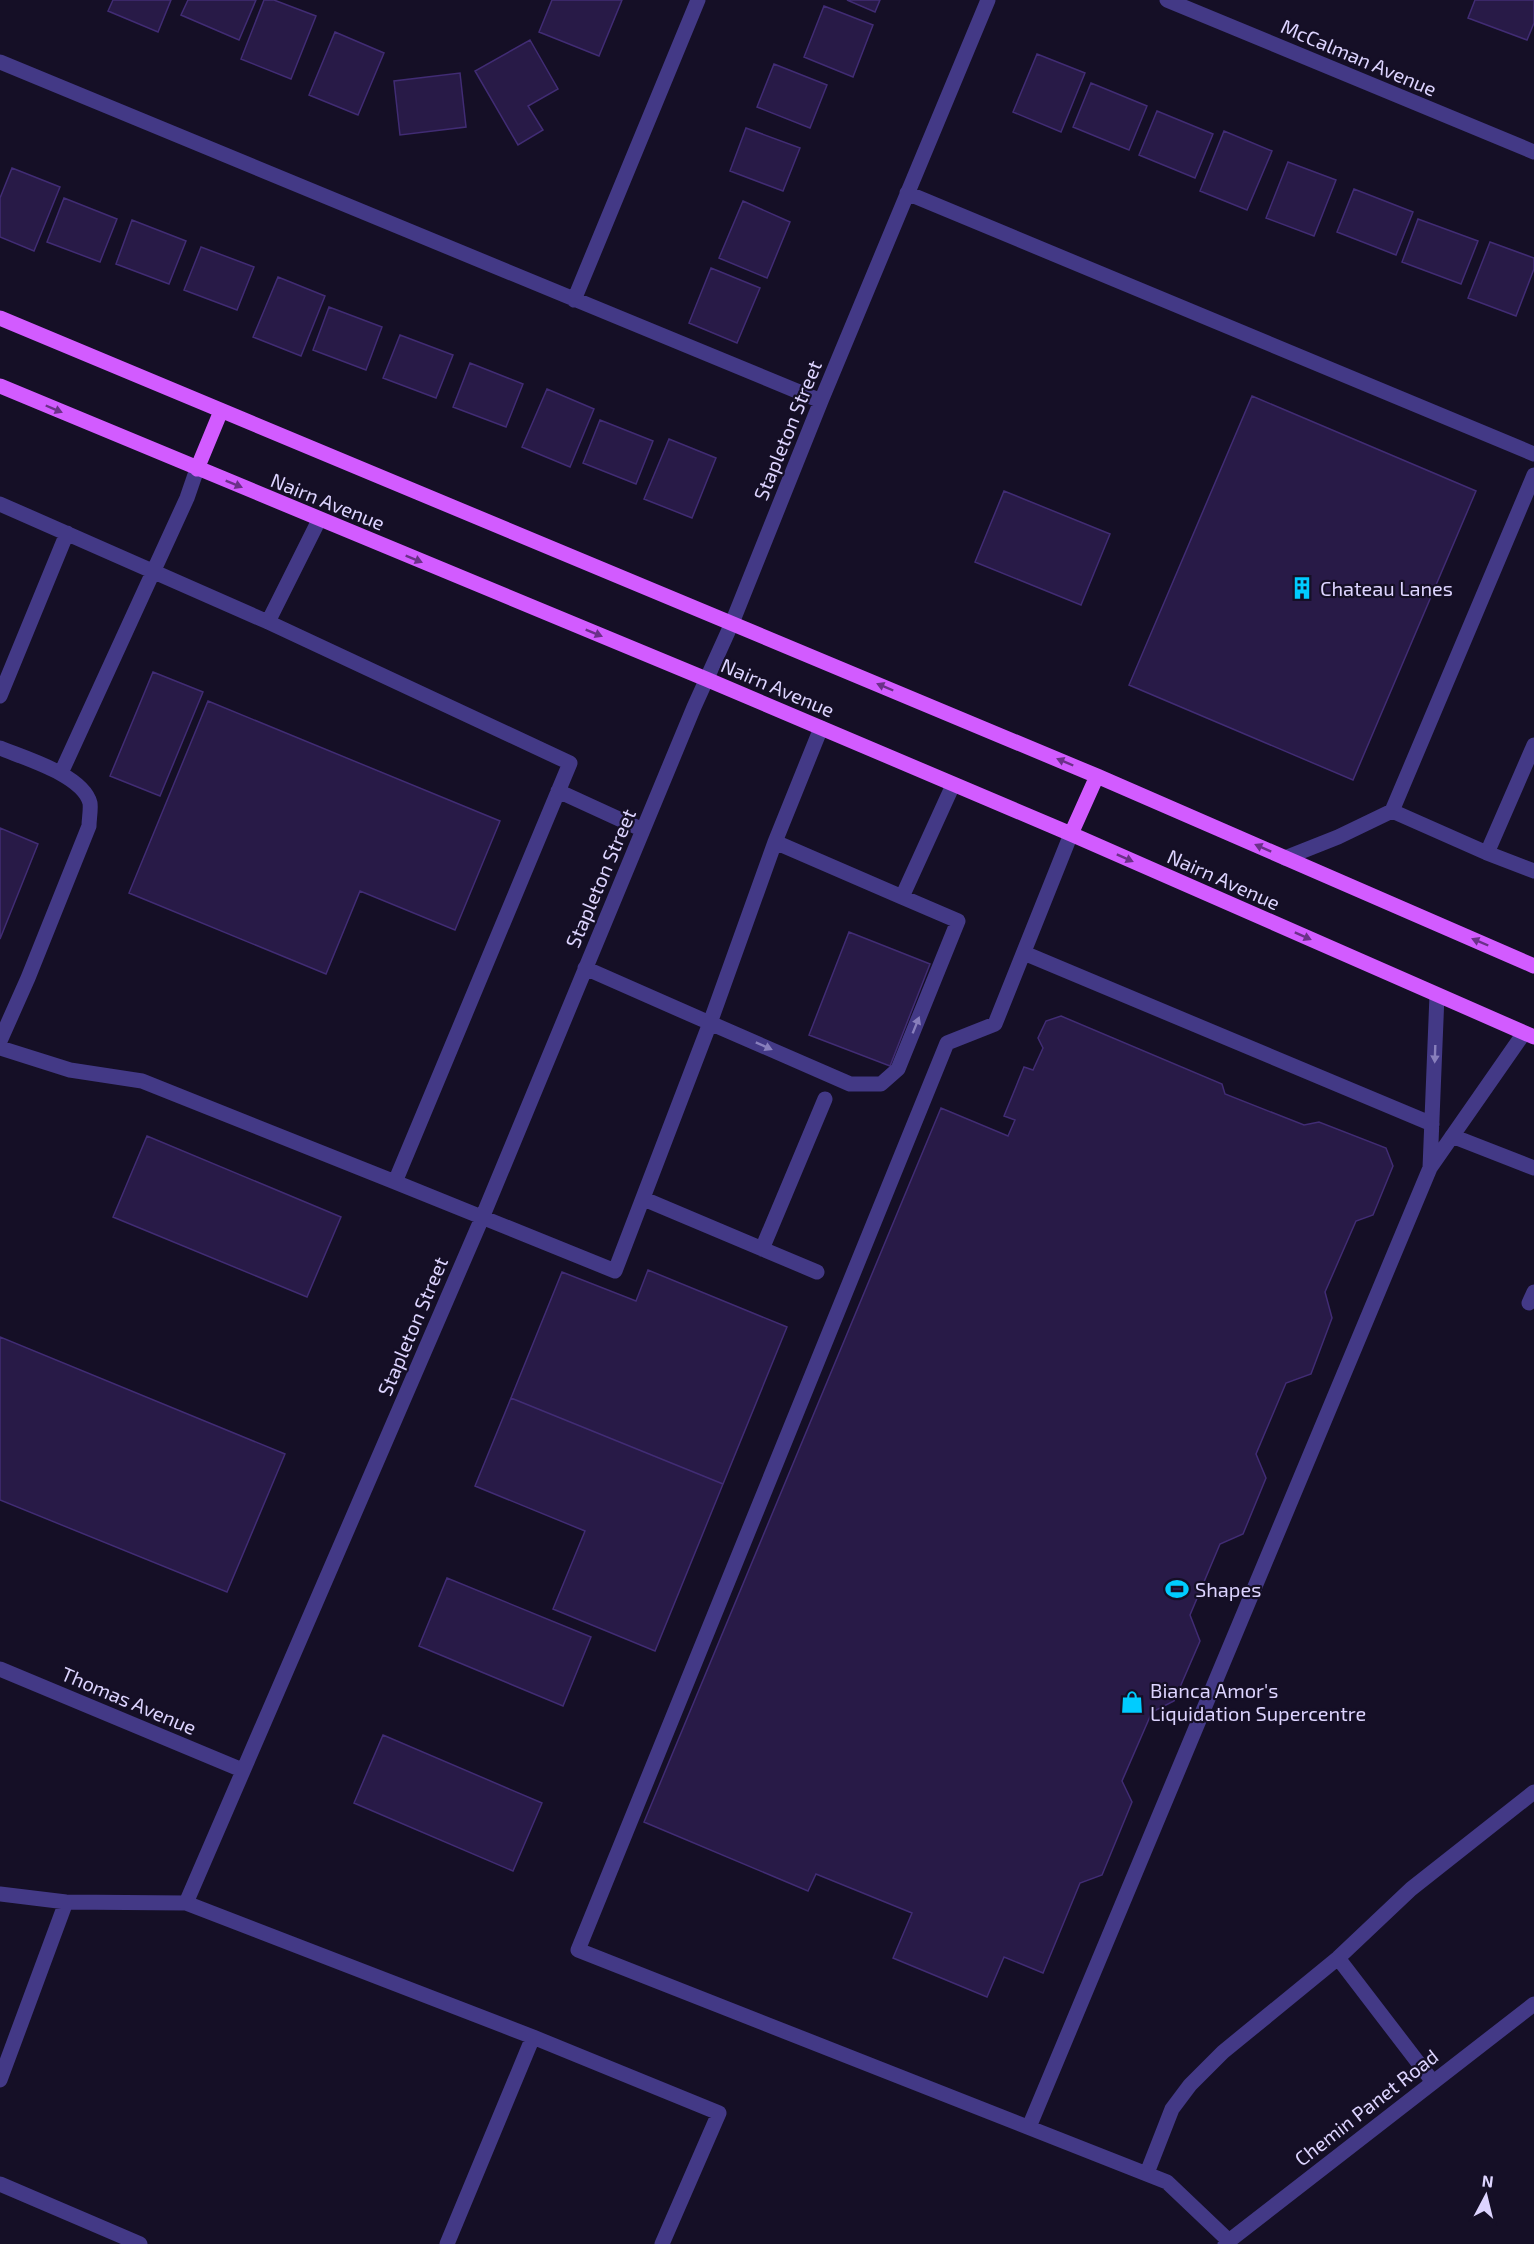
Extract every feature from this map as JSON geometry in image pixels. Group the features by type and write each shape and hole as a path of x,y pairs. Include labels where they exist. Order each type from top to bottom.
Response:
{"main road":[{"name":"Nairn Avenue","path":"0,318 1097,776 1534,966"},
{"name":"Nairn Avenue","path":"0,386 706,679 1071,834 1529,1035"},
{"path":"197,469 221,411"},
{"path":"1071,834 1097,776"}],"street":[{"path":"574,300 698,0"},
{"name":"Stapleton Street","path":"186,1903 482,1218 706,679 732,623 821,401 988,0"},
{"name":"McCalman Avenue","path":"1167,0 1534,152"},
{"path":"0,62 821,401"},
{"path":"907,193 1534,454"},
{"path":"61,773 197,469"},
{"path":"1286,858 1338,837 1392,811 1534,475"},
{"path":"0,504 268,622 570,763 395,1182"},
{"path":"268,622 319,520"},
{"path":"0,696 67,533"},
{"path":"0,1048 70,1070 142,1081 615,1271 710,1023 775,842 820,728"},
{"path":"1487,853 1534,745"},
{"path":"0,747 61,773 81,789 90,803 89,826 0,1041"},
{"path":"902,897 953,784"},
{"path":"558,791 643,830"},
{"path":"1392,811 1534,871"},
{"path":"1071,834 995,1024 947,1043 578,1950 1147,2173 1167,2182 1227,2242"},
{"path":"585,968 850,1084 881,1084 898,1069 958,921 775,842"},
{"path":"1024,953 1432,1124"},
{"path":"1430,1168 1437,995"},
{"path":"1029,2127 1430,1168 1529,1035"},
{"path":"762,1248 825,1099"},
{"path":"1452,1136 1534,1168"},
{"path":"644,1199 817,1272"},
{"name":"Thomas Avenue","path":"0,1669 242,1770"},
{"path":"1147,2173 1172,2109 1190,2085 1223,2052 1338,1958 1411,1889 1534,1792"},
{"path":"0,1894 66,1902 186,1903 533,2037 719,2113 662,2244"},
{"path":"0,2080 66,1902"},
{"path":"1338,1958 1433,2082"},
{"name":"Chemin Panet Road","path":"1227,2242 1534,2004"},
{"path":"447,2244 533,2037"},
{"path":"0,2184 140,2244"}],"building":[{"path":"113,0 171,0 158,32 108,11"},
{"path":"188,0 256,0 239,40 181,15"},
{"path":"264,0 274,0 316,16 291,79 241,59"},
{"path":"552,0 622,0 599,56 539,32"},
{"path":"847,0 880,0 875,12"},
{"path":"1475,0 1534,0 1534,23 1527,40 1468,18"},
{"path":"824,6 873,25 853,77 804,57"},
{"path":"335,32 384,53 358,115 309,95"},
{"path":"530,40 558,89 528,106 543,130 518,145 475,71"},
{"path":"1037,54 1085,73 1061,132 1013,112"},
{"path":"774,64 827,85 810,128 757,107"},
{"path":"460,73 466,127 400,135 394,81"},
{"path":"1091,83 1147,106 1129,150 1073,127"},
{"path":"1157,111 1213,134 1195,178 1139,155"},
{"path":"746,128 800,148 783,191 730,171"},
{"path":"1224,131 1272,151 1247,210 1200,191"},
{"path":"1288,162 1336,180 1314,236 1266,218"},
{"path":"12,168 60,187 34,251 0,237 0,198"},
{"path":"1354,189 1413,212 1396,255 1337,232"},
{"path":"64,198 117,219 100,262 47,242"},
{"path":"743,201 790,222 767,278 719,258"},
{"path":"1418,219 1478,241 1461,284 1402,262"},
{"path":"132,220 186,241 169,284 116,264"},
{"path":"1490,242 1534,258 1534,269 1516,316 1468,298"},
{"path":"201,247 254,267 237,310 184,290"},
{"path":"711,268 760,288 737,343 689,323"},
{"path":"278,277 325,296 301,356 253,337"},
{"path":"329,307 382,327 366,370 313,350"},
{"path":"400,335 453,355 436,398 383,378"},
{"path":"470,363 523,384 506,427 453,407"},
{"path":"547,389 594,409 570,467 522,447"},
{"name":"Chateau Lanes","path":"1252,396 1476,491 1353,780 1129,685"},
{"path":"600,420 653,441 636,484 583,463"},
{"path":"669,439 716,458 692,518 644,499"},
{"path":"1004,491 1110,534 1081,605 975,562"},
{"path":"153,672 203,692 160,796 110,776"},
{"path":"208,701 500,821 455,930 360,891 326,974 129,893"},
{"path":"0,828 38,844 0,939"},
{"path":"849,932 930,964 890,1066 809,1035"},
{"path":"1061,1016 1222,1084 1225,1094 1304,1125 1319,1122 1386,1148 1393,1166 1373,1215 1356,1221 1325,1292 1332,1318 1311,1374 1286,1383 1256,1454 1266,1478 1243,1534 1220,1544 1190,1615 1200,1641 1174,1701 1152,1712 1122,1781 1132,1802 1102,1875 1080,1883 1043,1973 1004,1957 987,1997 893,1958 912,1913 816,1874 808,1891 644,1822 941,1108 1008,1136 1015,1120 1004,1116 1024,1067 1033,1070 1043,1048 1038,1038 1046,1021"},
{"path":"147,1136 341,1217 307,1297 113,1217"},
{"path":"648,1270 787,1327 723,1484 511,1398 562,1272 636,1301"},
{"path":"0,1337 285,1454 227,1592 0,1500"},
{"path":"511,1398 723,1484 655,1651 553,1609 585,1531 475,1486"},
{"path":"447,1578 591,1637 563,1706 419,1646"},
{"path":"383,1735 542,1803 513,1871 354,1803"}],"place":[{"name":"Chateau Lanes","path":"1302,588"},
{"name":"Shapes","path":"1177,1589"},
{"name":"Bianca Amor's Liquidation Supercentre","path":"1132,1702"}]}
